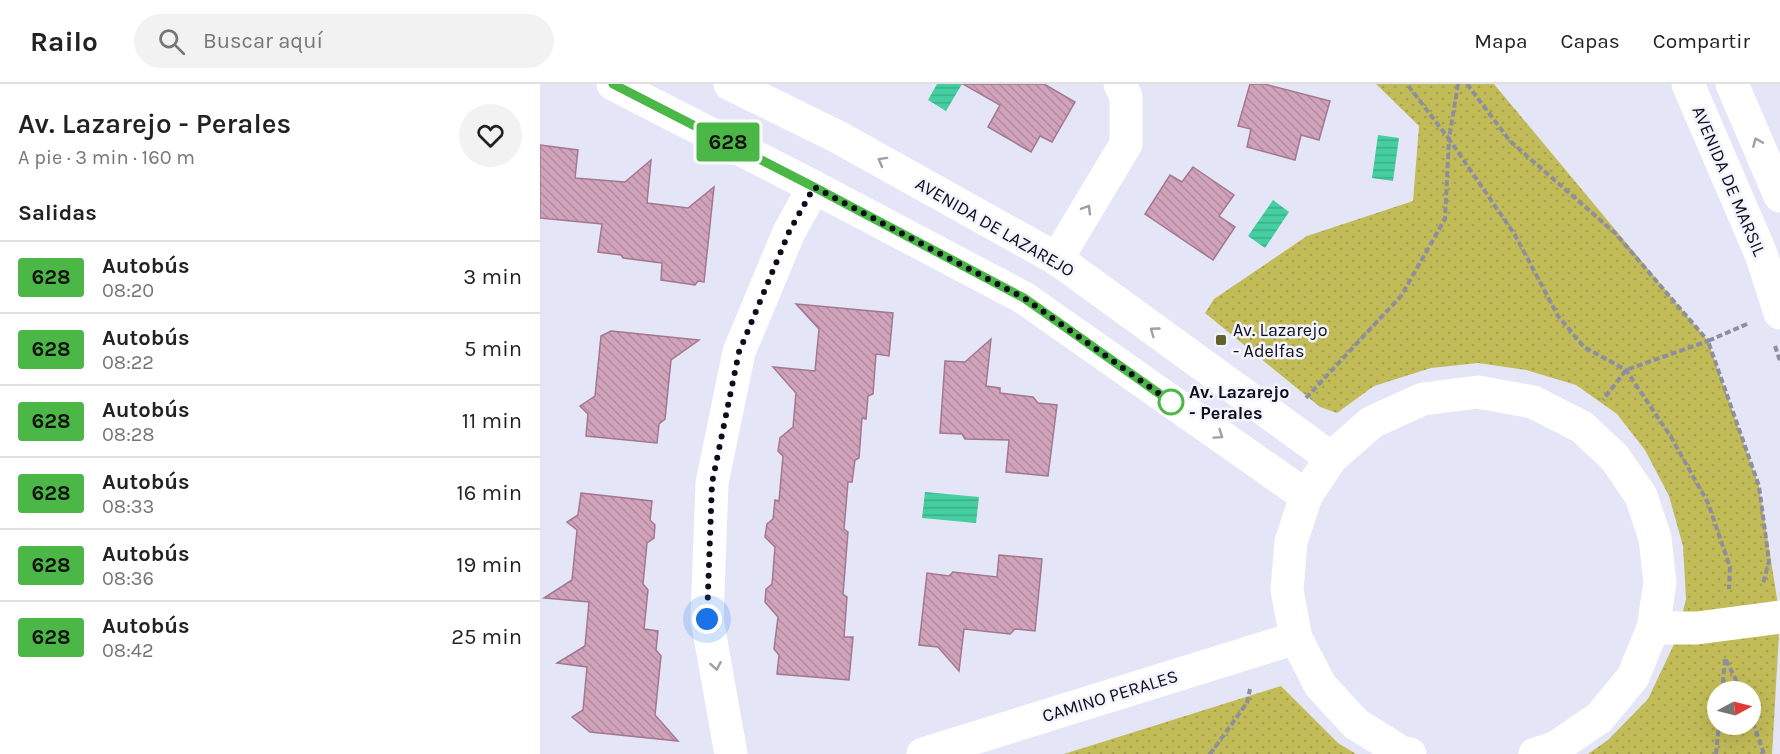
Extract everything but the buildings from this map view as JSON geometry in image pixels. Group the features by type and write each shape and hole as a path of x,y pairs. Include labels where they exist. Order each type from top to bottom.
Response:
{"street":[{"path":"613,84 1024,298 1306,496"},
{"name":"AVENIDA DE LAZAREJO","path":"730,84 838,137 1057,259 1331,458"},
{"path":"1057,259 1126,144 1126,97 1120,84"},
{"name":"AVENIDA DE MARSIL","path":"1688,84 1761,254 1780,313"},
{"path":"1732,84 1780,196"},
{"path":"731,754 707,619 712,483 739,352 789,232 814,187"},
{"path":"1410,754 1401,752 1356,724 1320,685 1296,638 1287,590 1291,542 1306,496 1331,458 1372,422 1423,399 1478,392 1533,402 1582,427 1615,458 1641,496 1655,538 1660,583 1653,628 1633,677 1599,718 1555,748 1535,754"},
{"path":"1653,628 1697,628 1780,617"},
{"name":"CAMINO PERALES","path":"923,754 1296,638"}],"path":[{"path":"1407,84 1449,139 1515,235 1558,316 1584,346 1626,370 1671,437 1708,503 1730,567 1730,624"},
{"path":"1306,398 1401,296 1445,219 1449,139 1458,84"},
{"path":"1467,84 1510,141 1615,233 1708,340 1759,486 1769,561 1763,587"},
{"path":"1582,427 1626,370 1745,325"},
{"path":"1725,659 1736,681"},
{"path":"1210,754 1249,697 1250,686"},
{"path":"1716,754 1718,735"},
{"path":"1757,735 1764,754"}],"shaded area":[{"path":"937,84 962,84 946,111 928,100"},
{"path":"1376,84 1494,84 1708,341 1759,486 1780,617 1772,754 1588,754 1608,740 1648,699 1676,640 1686,599 1683,546 1669,496 1645,450 1617,414 1576,385 1526,370 1478,363 1431,368 1374,386 1337,413 1320,407 1205,313 1214,299 1307,236 1413,201 1419,126"},
{"path":"1378,135 1399,138 1393,181 1372,178"},
{"path":"1273,200 1289,212 1265,248 1248,236"},
{"path":"925,492 979,497 976,523 922,518"},
{"path":"1281,686 1338,743 1356,754 1064,754"}],"bus line":[{"name":"628","path":"613,84 1024,298 1171,402"}],"place":[{"name":"Av. Lazarejo - Adelfas","path":"1221,340"},
{"name":"Av. Lazarejo - Perales","path":"1171,402"}],"route":[{"path":"707,619 712,483 739,352 789,232 814,187 1024,298 1171,402"}]}
